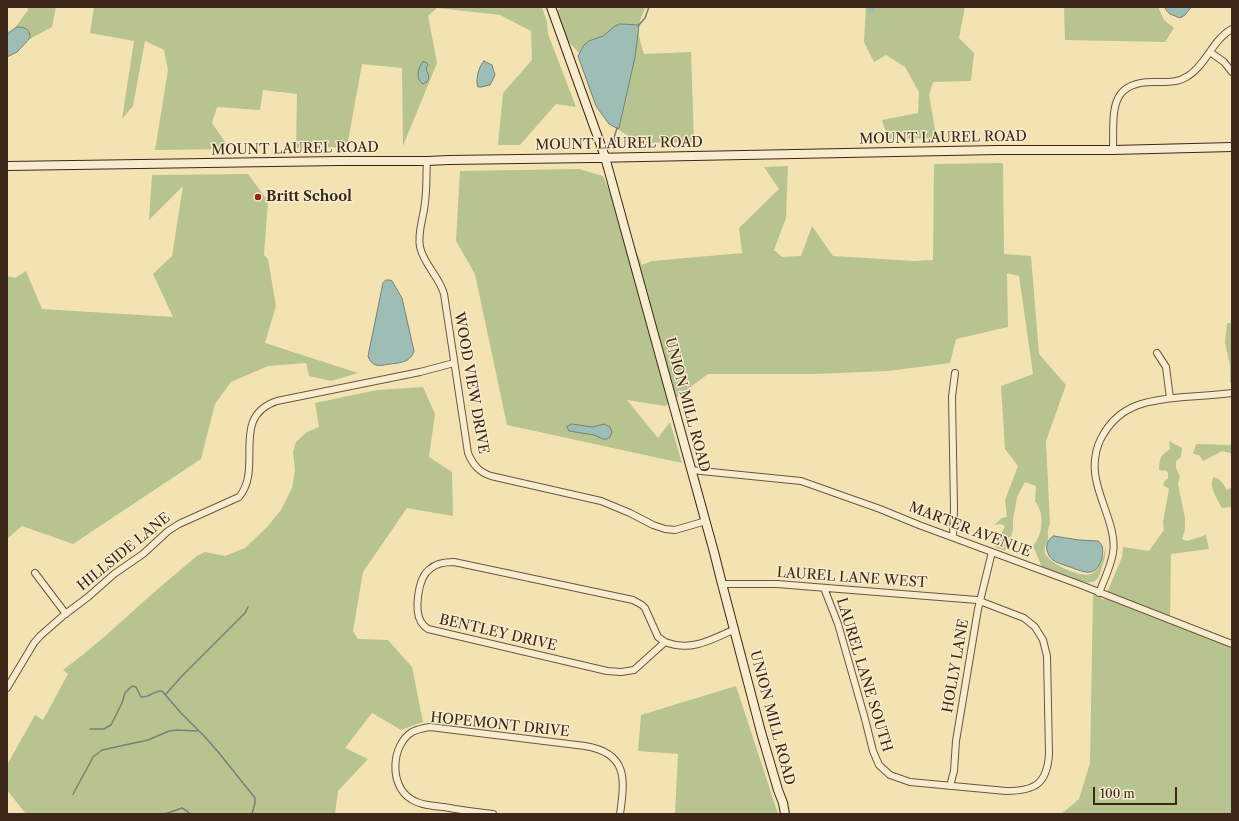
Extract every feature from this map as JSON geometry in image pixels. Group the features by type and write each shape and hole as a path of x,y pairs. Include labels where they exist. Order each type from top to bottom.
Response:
{"main road":[{"name":"UNION MILL ROAD","path":"551,7 605,157 706,521 785,814"},
{"name":"MOUNT LAUREL ROAD","path":"7,166 427,161 1232,147"}],"street":[{"path":"1113,150 1115,104 1116,100 1123,91 1138,83 1183,79 1193,72 1222,38 1232,30"},
{"path":"1210,52 1224,62 1232,72"},
{"name":"WOOD VIEW DRIVE","path":"427,161 426,201 420,233 420,247 424,260 440,282 442,288 468,453 472,464 485,474 502,479 601,501 630,513 664,530 675,530 706,521"},
{"path":"1157,353 1166,367 1170,398"},
{"name":"HILLSIDE LANE","path":"7,688 25,656 37,639 114,574 143,554 168,531 179,524 239,497 244,490 248,476 251,426 255,416 266,406 277,401 420,372 454,363"},
{"path":"953,537 954,508 952,397 956,373"},
{"path":"1099,592 1114,548 1112,532 1098,487 1095,472 1099,443 1109,425 1125,411 1145,402 1170,398 1232,393"},
{"name":"MARTER AVENUE","path":"691,470 801,480 1099,592 1232,644"},
{"name":"HOLLY LANE","path":"950,786 954,771 956,741 978,609 992,552"},
{"name":"BENTLEY DRIVE","path":"454,562 633,600 645,608 658,636 665,642 634,670 621,672 607,671 428,629 421,622 418,611 421,582 425,573 433,566 454,562"},
{"path":"35,573 66,614"},
{"name":"LAUREL LANE WEST","path":"722,584 766,584 977,600 1024,618 1035,627 1046,648 1049,754 1045,774 1033,787 1020,790 950,786"},
{"name":"LAUREL LANE SOUTH","path":"824,588 838,624 873,752 879,765 890,775 903,780 917,783 950,786"},
{"path":"665,642 682,646 693,646 713,640 734,629"},
{"name":"HOPEMONT DRIVE","path":"492,814 419,803 407,796 399,785 396,771 397,756 400,746 405,738 420,728 430,727 585,746 603,751 614,759 621,770 623,788 620,814"}],"green space":[{"path":"28,7 56,7 52,27 7,51 7,32 14,29 28,10"},
{"path":"94,7 542,7 547,22 548,34 576,107 556,104 520,145 498,145 503,93 532,60 531,31 500,15 437,8 428,16 437,63 403,146 402,68 362,64 347,147 296,148 297,94 263,90 260,110 217,107 212,123 230,149 155,150 168,70 164,50 145,41 133,106 122,119 134,41 90,33"},
{"path":"561,7 646,7 639,26 640,41 644,54 691,52 694,142 638,142 614,127 587,61 562,35 555,14"},
{"path":"866,7 965,7 959,38 974,53 971,81 933,82 929,95 935,129 942,138 888,139 882,120 918,113 919,92 905,67 886,55 874,62 864,42"},
{"path":"1064,7 1158,7 1164,20 1174,28 1165,42 1065,40"},
{"path":"1003,163 1004,254 1031,256 1039,354 1066,385 1046,441 1050,524 1045,553 1053,562 1067,570 1089,575 1099,568 1106,545 1103,564 1099,576 1095,581 1084,582 1042,567 1033,546 1039,536 1042,524 1040,512 1035,501 1036,486 1025,482 1017,497 1010,542 1005,551 995,547 1005,526 1000,524 994,525 1002,518 1007,517 1005,500 1018,466 1005,449 1001,386 1033,374 1019,276 1007,273 1008,327 956,339 950,363 888,371 815,374 708,374 665,406 627,400 658,438 670,422 682,463 507,425 475,274 456,241 460,171 579,169 603,176 642,265 652,261 742,253 739,228 779,189 764,167 788,166 786,218 774,250 782,257 801,256 812,226 833,256 914,261 933,260 934,164"},
{"path":"248,174 268,201 264,255 268,259 276,306 265,343 358,373 331,381 309,376 306,363 268,366 231,382 215,404 201,459 73,544 22,526 7,539 7,276 15,278 26,271 42,309 173,317 153,274 172,256 183,186 149,220 152,175"},
{"path":"1227,323 1232,323 1232,383 1230,383 1230,366 1225,342"},
{"path":"423,387 435,414 429,457 452,472 453,516 407,508 363,572 353,631 358,639 388,640 412,667 423,722 401,730 372,713 345,748 368,759 338,791 335,814 26,814 7,790 7,765 35,715 43,720 68,674 63,670 104,637 156,590 197,556 205,552 225,556 245,548 267,527 281,510 292,488 295,470 293,452 296,442 307,432 319,427 315,403 377,390"},
{"path":"1169,441 1182,448 1181,457 1176,461 1176,468 1180,476 1178,484 1185,518 1185,530 1182,539 1187,541 1206,535 1209,549 1171,554 1170,621 1232,645 1232,814 1061,814 1079,799 1090,763 1093,594 1104,600 1122,557 1123,547 1149,551 1164,530 1163,522 1169,489 1163,485 1168,478 1168,474 1167,471 1159,470 1161,457 1170,449"},
{"path":"1196,444 1232,445 1232,456 1230,453 1222,451 1203,461 1199,455 1193,454"},
{"path":"1214,477 1223,484 1227,490 1232,487 1232,507 1222,508 1212,488 1212,480"},
{"path":"736,686 778,814 675,814 678,754 638,751 641,715"}],"water":[{"path":"1166,7 1191,7 1185,15 1180,18 1170,14 1166,10"},
{"path":"620,24 639,25 635,57 618,129 609,124 596,106 578,56 584,45 589,41 603,36 615,26"},
{"path":"19,27 28,30 30,38 17,52 7,57 7,35 15,28"},
{"path":"484,61 492,65 495,75 490,85 478,87 478,73"},
{"path":"423,62 428,64 426,70 429,77 427,82 423,84 419,80 418,73"},
{"path":"386,280 392,281 402,298 414,351 413,355 408,360 398,363 377,365 372,363 368,356 383,283"},
{"path":"572,424 592,427 604,424 610,427 612,432 610,437 603,439 594,435 569,431 567,427"},
{"path":"1054,536 1098,541 1102,546 1103,551 1099,565 1092,572 1088,572 1078,570 1055,561 1050,557 1047,551 1048,541"}],"waterway":[{"path":"638,26 645,18 649,7"},
{"path":"615,142 614,138 617,128"},
{"path":"166,694 245,613 248,607"},
{"path":"90,729 104,729 111,725 122,703 125,693 132,686 136,687 141,697 162,691 206,738 255,798 252,814"},
{"path":"73,794 93,757 102,750 148,740 169,731 197,731"},
{"path":"165,814 182,808 190,814"}],"place":[{"name":"Britt School","path":"258,197"}]}
